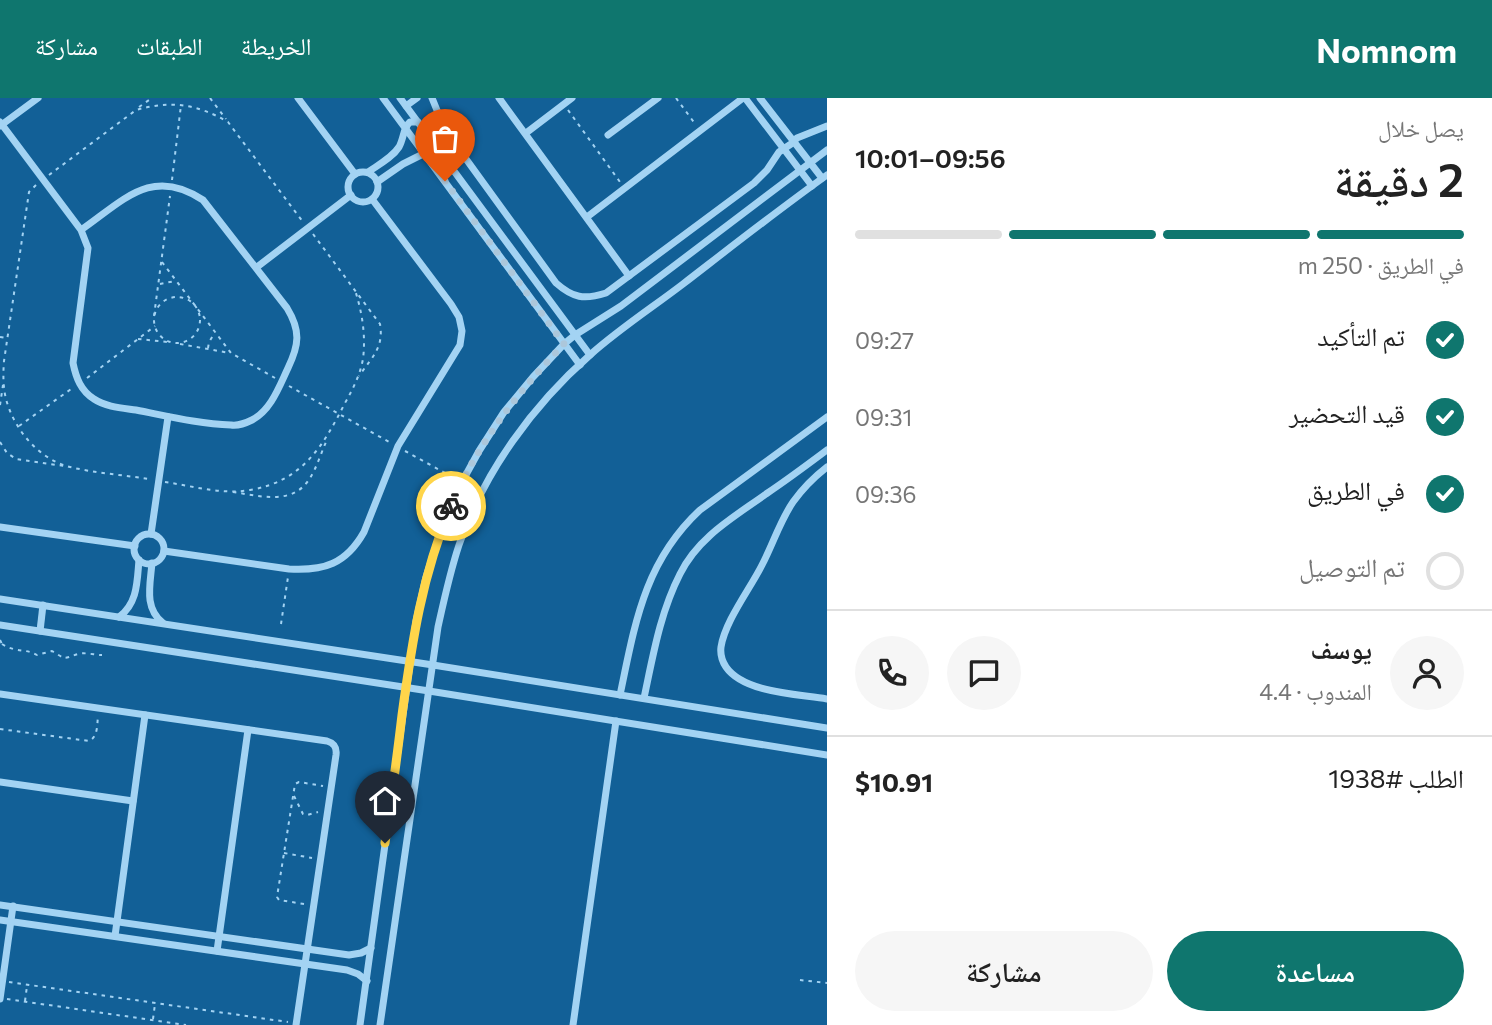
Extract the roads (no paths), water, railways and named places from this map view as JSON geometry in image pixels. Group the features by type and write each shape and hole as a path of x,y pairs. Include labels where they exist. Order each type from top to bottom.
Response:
{"street":[{"path":"38,98 1,124 81,230 88,248 73,363 80,384 94,399 103,404 234,426 252,420 267,408 296,352 297,329 287,308 203,200 189,190 154,186 138,191 81,230"},
{"path":"298,98 355,174"},
{"path":"383,98 580,365"},
{"path":"400,98 590,355"},
{"path":"406,106 417,98"},
{"path":"432,98 445,130 556,282 566,292 579,297 606,293 754,183 775,157 794,141 802,135 827,126"},
{"path":"499,98 629,276"},
{"path":"526,133 572,98"},
{"path":"608,135 658,98"},
{"path":"587,217 744,98 812,186"},
{"path":"380,1025 438,627 460,543 497,465 549,396 590,355 825,176 810,163 760,98"},
{"path":"368,172 375,178 378,189 372,199 360,201 351,195 348,184 355,174 368,172 394,153 400,145 405,127 410,122 418,122"},
{"path":"775,137 785,129"},
{"path":"377,182 403,164 424,154 433,143"},
{"path":"360,1025 410,661 426,577 457,491 504,412 564,344 621,306 827,150"},
{"path":"394,153 403,164"},
{"path":"257,267 351,195"},
{"path":"164,551 309,570 336,562 348,554 357,543 398,446 460,345 461,331 459,317 451,304 372,199"},
{"path":"620,695 641,603 654,571 672,540 687,521 708,503 827,416"},
{"path":"151,534 168,417"},
{"path":"644,698 666,606 681,571 699,546 739,512 827,450"},
{"path":"827,467 802,490 788,512 727,630 721,657 730,673 753,686 827,699"},
{"path":"0,527 135,546"},
{"path":"119,617 129,608 135,595 139,560 135,546 143,536 151,534 161,540 164,551 160,559 148,564 139,560"},
{"path":"152,563 149,597 153,612 164,624"},
{"path":"135,595 149,597"},
{"path":"0,599 827,728"},
{"path":"40,631 43,606"},
{"path":"0,625 827,755"},
{"path":"0,694 334,744 337,751 296,1024"},
{"path":"115,936 145,715"},
{"path":"573,1025 616,721"},
{"path":"217,951 248,730"},
{"path":"0,782 133,801"},
{"path":"0,905 349,955 371,948"},
{"path":"0,999 13,906"},
{"path":"0,920 347,970 367,981"},
{"path":"347,970 349,955"}]}
